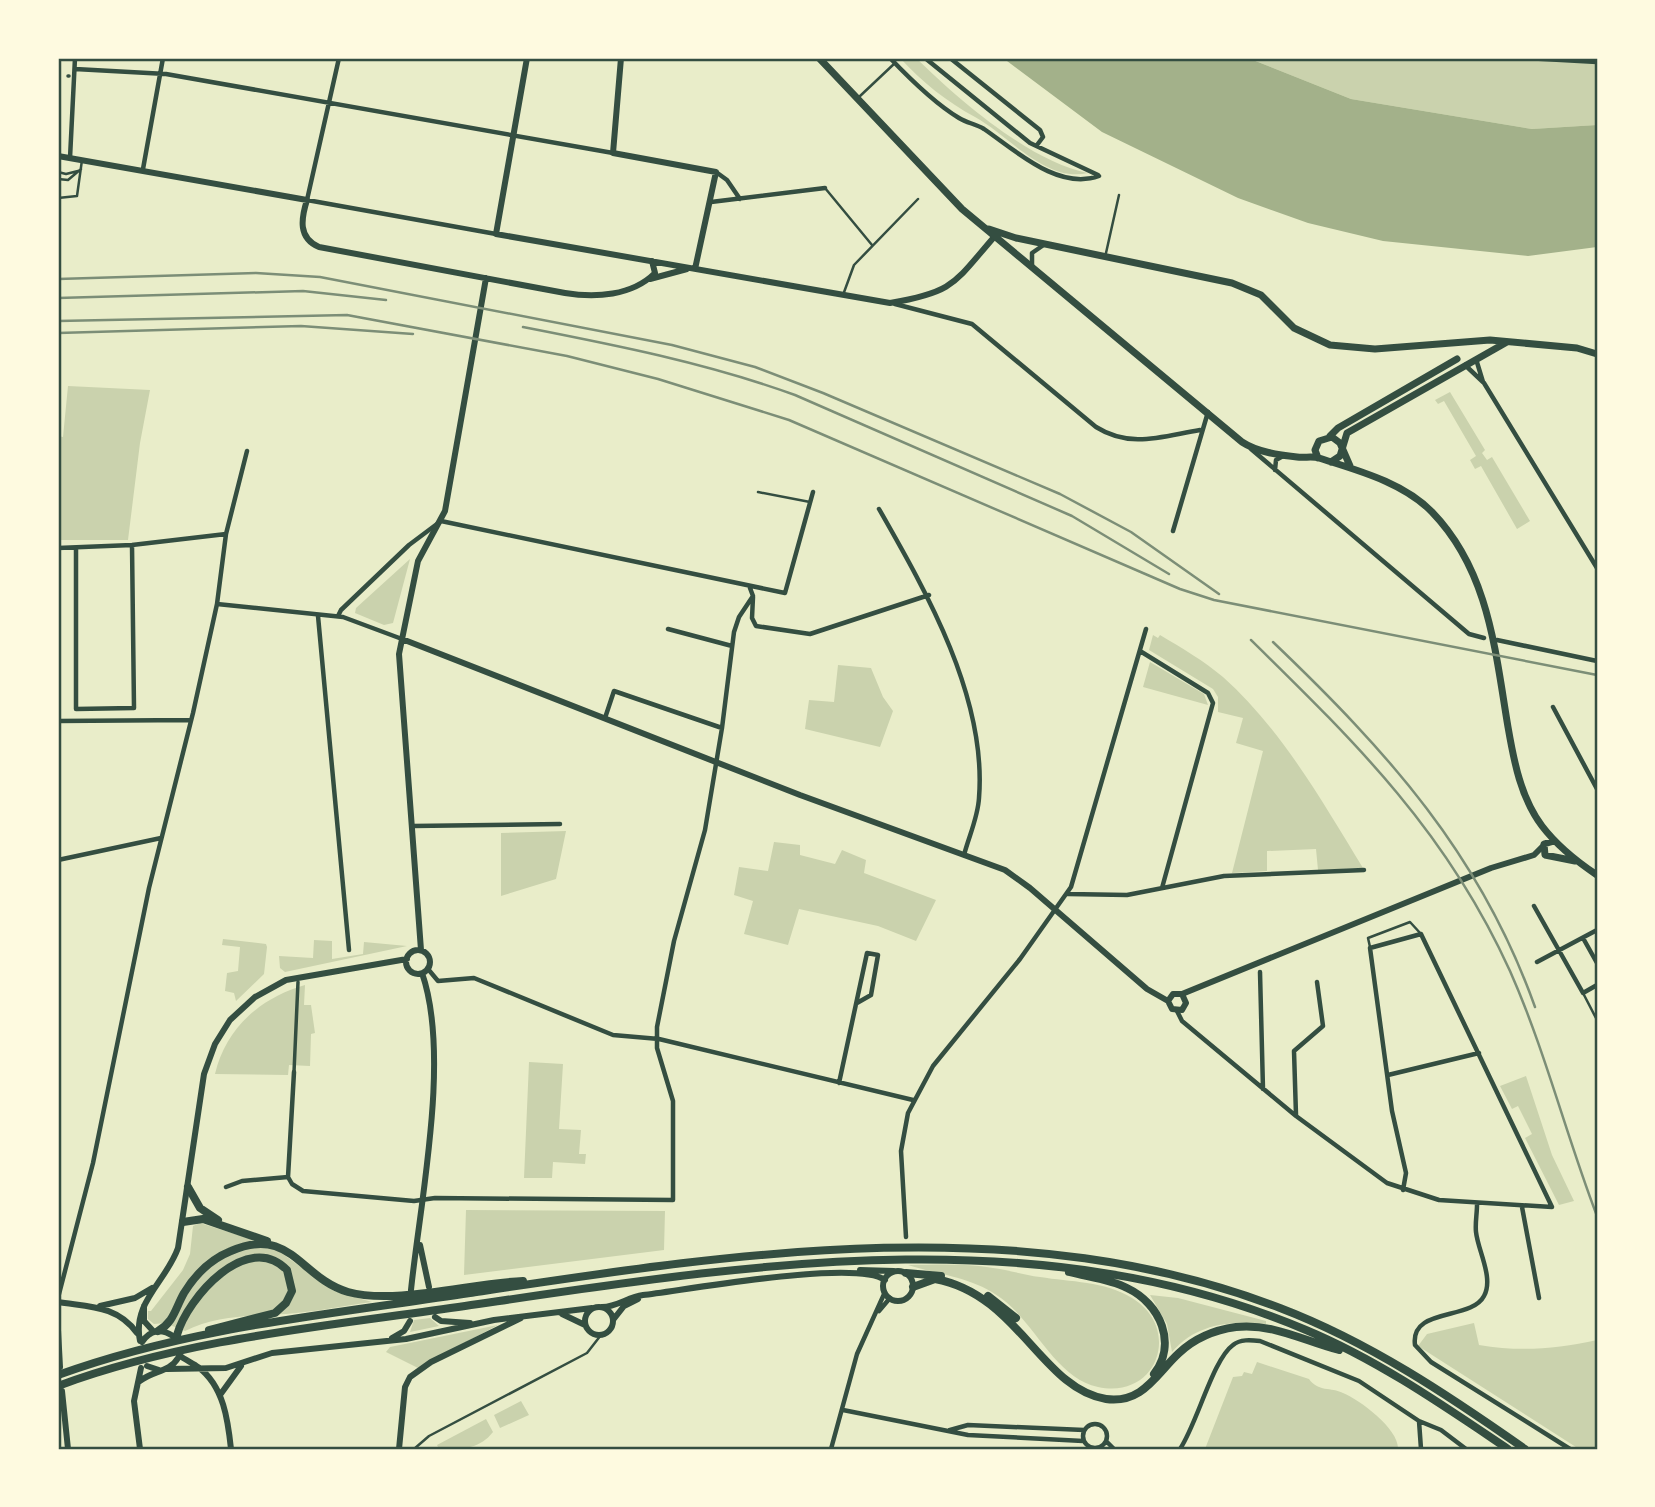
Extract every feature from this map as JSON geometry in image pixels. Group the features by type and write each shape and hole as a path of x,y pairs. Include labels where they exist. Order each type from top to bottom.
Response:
{"highway":[{"path":"188,1187 200,1208 230,1227"},
{"path":"183,1222 203,1219 276,1244 344,1290 366,1296 399,1295 481,1283 568,1278"},
{"path":"156,1331 172,1320 193,1280 218,1258 241,1247 276,1244"},
{"path":"178,1337 568,1278 802,1252 949,1248 1102,1261 1191,1280 1279,1308 1389,1360 1525,1449"},
{"path":"59,1371 124,1353 230,1322 275,1312 286,1303 292,1292 287,1270 273,1260 257,1258 227,1269 195,1299 178,1337"},
{"path":"60,1389 136,1362 197,1348 541,1295 791,1264 950,1258 1032,1263 1132,1277 1226,1301 1309,1331 1356,1354 1423,1393 1508,1449"},
{"path":"906,1273 943,1276 983,1293 1015,1317 1071,1378 1090,1390 1106,1394 1128,1392 1151,1377 1166,1349 1163,1325 1152,1307 1135,1292 1113,1282 1032,1263"},
{"path":"913,1287 935,1279 981,1298 1019,1329 1068,1382 1092,1395 1108,1399 1135,1395 1150,1386 1176,1355 1194,1341 1233,1327 1273,1329 1356,1354"}],"main road":[{"path":"819,58 934,185 1249,446 1284,455 1318,458 1354,470 1417,499 1447,529 1476,575 1516,769 1541,824 1557,843 1597,875"},
{"path":"988,229 1046,244 1206,275 1249,289 1269,302 1294,328 1330,345 1375,349 1466,342 1508,342 1577,348 1597,354"},
{"path":"1466,342 1477,348 1476,359"},
{"path":"1464,364 1457,359 1456,349 1466,342"},
{"path":"1331,462 1338,458 1347,433 1464,364 1508,342"},
{"path":"1318,458 1317,444 1321,439 1457,359"},
{"path":"1330,436 1339,441 1345,461 1354,470"},
{"path":"1541,824 1543,853 1579,862"},
{"path":"1543,845 1557,843"},
{"path":"1551,857 1557,843"}],"street":[{"path":"70,158 75,58"},
{"path":"144,169 163,58"},
{"path":"339,58 302,228 307,239 315,246 485,281 595,296 617,292 648,279 693,268"},
{"path":"496,234 527,58"},
{"path":"613,153 621,58"},
{"path":"890,58 948,110 962,120 977,124 1041,167 1086,181 1099,176 1037,145 963,92 925,58"},
{"path":"950,58 1040,130 1043,137 1037,145"},
{"path":"1525,58 1597,62"},
{"path":"75,69 160,73 716,172 727,180 740,199"},
{"path":"58,156 144,169 890,303 972,324 1111,436 1141,441 1200,430"},
{"path":"693,268 711,202 716,172"},
{"path":"711,202 825,188"},
{"path":"890,303 944,290 958,279 995,236"},
{"path":"1033,268 1032,253 1046,244"},
{"path":"648,279 656,270 652,261"},
{"path":"421,950 399,669 401,639 418,561 441,521 448,498 485,281"},
{"path":"1476,359 1484,383 1597,568"},
{"path":"1464,364 1484,383"},
{"path":"1172,531 1200,430 1208,412"},
{"path":"1249,446 1275,471 1469,634 1488,635"},
{"path":"141,1340 122,1316 98,1307 58,1300 95,1153 161,838 217,604 226,534 247,451"},
{"path":"1275,471 1275,462 1284,455"},
{"path":"338,617 341,610 409,545 441,521 720,579 750,588 785,593 813,492"},
{"path":"879,509 929,595 965,692 977,759 979,801 964,855"},
{"path":"58,548 132,545 226,534"},
{"path":"76,548 76,709 134,708 132,545"},
{"path":"750,588 753,596 752,619 760,627 810,634 929,595"},
{"path":"298,982 288,1177 292,1184 303,1191 422,1200 673,1200 672,1096 656,1039 665,979 694,878 717,762 732,646 739,617 753,596"},
{"path":"217,604 338,617 1012,874 1147,989 1168,1001 1182,1021 1263,1089 1377,1178 1403,1190 1429,1198 1477,1205 1552,1207 1421,934 1370,948 1394,1121 1406,1173 1403,1190"},
{"path":"318,616 349,950"},
{"path":"668,629 732,646"},
{"path":"906,1237 901,1151 905,1121 913,1100 933,1066 1068,894 1085,848 1146,629"},
{"path":"1497,640 1597,661"},
{"path":"1140,650 1208,692 1213,703 1162,888"},
{"path":"605,718 614,691 722,728"},
{"path":"1553,706 1597,789"},
{"path":"58,721 191,720"},
{"path":"413,826 560,824"},
{"path":"58,860 161,838"},
{"path":"1525,858 1543,845"},
{"path":"1168,1001 1173,994 1182,995 1491,868 1525,858 1551,857"},
{"path":"1068,894 1127,895 1224,876 1364,870"},
{"path":"1534,906 1583,993 1597,985"},
{"path":"1537,962 1597,930"},
{"path":"1583,938 1597,963"},
{"path":"141,1340 138,1318 176,1255 206,1069 218,1039 236,1014 261,993 291,978 407,959 414,951 421,950 430,957 425,971 433,1071 419,1240 411,1290"},
{"path":"839,1083 867,953 878,955 870,995 857,1003"},
{"path":"407,959 411,971 425,971 438,981 475,979 614,1035 656,1039 913,1100"},
{"path":"1260,972 1263,1089"},
{"path":"1296,1116 1294,1051 1322,1027 1317,982"},
{"path":"1177,1011 1185,1006 1182,995"},
{"path":"1388,1074 1479,1053"},
{"path":"226,1187 242,1181 288,1177"},
{"path":"1477,1205 1476,1232 1487,1277 1485,1294 1474,1307 1438,1316 1423,1324 1415,1334 1415,1345 1431,1362 1570,1449"},
{"path":"1522,1207 1539,1298"},
{"path":"419,1240 429,1287"},
{"path":"140,1449 134,1404 144,1366 164,1370 226,1368 272,1353 382,1342 550,1311 613,1306 636,1296 869,1269 906,1273 913,1287 905,1299 890,1298 885,1292"},
{"path":"884,1280 895,1271"},
{"path":"851,1272 876,1275 884,1280"},
{"path":"831,1449 857,1354 885,1292 884,1280"},
{"path":"98,1307 135,1298 156,1286"},
{"path":"550,1311 573,1317 591,1333 601,1335 611,1328 613,1320 626,1304 653,1295"},
{"path":"876,1314 890,1298"},
{"path":"144,1305 144,1321 156,1331 178,1337"},
{"path":"602,1307 611,1313 613,1320"},
{"path":"585,1325 586,1315 592,1308"},
{"path":"399,1449 403,1398 410,1377 525,1315"},
{"path":"435,1317 441,1321 475,1324"},
{"path":"382,1342 404,1331 410,1321"},
{"path":"58,1330 59,1371"},
{"path":"141,1340 156,1331"},
{"path":"1180,1449 1192,1433 1223,1356 1234,1343 1247,1340 1260,1341 1339,1371 1419,1420 1434,1426 1466,1449"},
{"path":"139,1382 164,1370 179,1357 200,1368 220,1395 228,1417 231,1449"},
{"path":"220,1395 245,1362"},
{"path":"60,1389 68,1449"},
{"path":"843,1410 916,1427 950,1430 968,1435 1083,1441 1094,1449 1106,1441 1107,1433 1100,1425 1092,1424 1084,1430 968,1425 950,1430"},
{"path":"1419,1420 1421,1449"},
{"path":"1083,1441 1084,1430"},
{"path":"1106,1441 1114,1449"}],"lane":[{"path":"858,98 895,63"},
{"path":"58,198 77,196 82,160"},
{"path":"58,172 66,174 81,169"},
{"path":"58,179 68,180 81,169"},
{"path":"825,188 872,246"},
{"path":"1105,256 1119,195"},
{"path":"843,295 854,265 918,199"},
{"path":"758,492 810,502"},
{"path":"1370,948 1368,938 1410,922 1421,934"},
{"path":"1583,993 1597,1020"},
{"path":"414,1449 429,1436 587,1353 601,1335"}],"shaded area":[{"path":"900,58 916,58 952,92 1019,143 1066,167 1088,173 1057,171 1028,156 988,125 945,98"},
{"path":"1003,58 1248,58 1351,99 1532,129 1597,125 1597,247 1528,256 1383,241 1308,223 1238,198 1102,132"},
{"path":"1248,58 1597,58 1597,125 1532,129 1351,99"},
{"path":"68,386 150,390 140,443 128,540 58,540 58,436 63,437"},
{"path":"1450,392 1485,450 1482,453 1487,460 1492,457 1530,521 1517,529 1481,466 1475,469 1470,460 1476,456 1444,401 1438,404 1435,400"},
{"path":"410,559 393,623 384,625 355,613 356,608"},
{"path":"1153,635 1158,638 1160,635 1201,660 1223,677 1264,720 1300,767 1363,868 1318,870 1316,849 1267,851 1267,871 1232,873 1263,751 1236,743 1243,718 1218,712 1218,697 1213,689 1149,650"},
{"path":"1150,662 1204,694 1208,705 1143,687"},
{"path":"838,665 871,668 883,697 893,711 880,747 805,729 809,700 834,702"},
{"path":"566,831 556,879 501,896 501,833"},
{"path":"774,842 800,845 800,855 835,864 842,850 866,860 864,873 936,900 916,941 878,926 799,909 788,945 744,934 753,901 734,895 739,867 768,871"},
{"path":"223,939 266,944 267,947 264,974 236,1001 234,993 225,991 227,973 238,971 240,947 222,945"},
{"path":"314,940 332,941 332,959 363,954 364,942 407,946 285,972 280,968 279,956 313,958"},
{"path":"305,985 304,1005 311,1005 315,1033 311,1034 310,1066 289,1065 288,1075 215,1074 227,1043 247,1017 274,998"},
{"path":"529,1062 563,1064 559,1129 581,1130 579,1154 586,1154 585,1164 553,1162 552,1178 524,1178"},
{"path":"1526,1076 1552,1155 1574,1201 1559,1205 1525,1138 1532,1134 1518,1106 1512,1109 1500,1086"},
{"path":"466,1210 665,1211 664,1250 464,1275"},
{"path":"200,1223 251,1239 280,1252 334,1291 372,1302 297,1313 222,1319 185,1331 165,1323 154,1324 148,1319 148,1311 151,1311 183,1270 190,1254 193,1226"},
{"path":"908,1265 983,1266 1099,1285 1122,1292 1147,1311 1156,1326 1159,1343 1156,1359 1148,1372 1136,1383 1119,1388 1098,1387 1084,1382 1059,1363 1017,1313 995,1294 959,1278"},
{"path":"1150,1295 1178,1298 1266,1321 1266,1324 1215,1326 1192,1335 1172,1352 1167,1324"},
{"path":"430,1318 439,1326 410,1332 414,1320"},
{"path":"1474,1323 1479,1345 1538,1348 1597,1340 1597,1449 1579,1449 1418,1346 1427,1334"},
{"path":"498,1325 418,1368 386,1352 390,1347"},
{"path":"1257,1362 1309,1379 1316,1386 1338,1391 1359,1402 1386,1424 1397,1441 1398,1449 1205,1449 1233,1377 1242,1376 1244,1372 1252,1374"},
{"path":"521,1401 529,1415 500,1428 494,1415"},
{"path":"486,1419 493,1432 482,1442 462,1448 439,1449 437,1445"}],"railway":[{"path":"58,279 256,273 320,277 672,345 755,367 823,393 1060,494 1131,532 1219,594"},
{"path":"58,298 303,291 386,300"},
{"path":"58,321 347,315 567,356 658,379 789,420 1180,589 1214,600 1597,675"},
{"path":"58,333 301,326 413,334"},
{"path":"523,327 695,364 795,395 1072,516 1169,574"},
{"path":"1251,640 1363,754 1429,833 1458,875 1485,921 1523,1001 1597,1216"},
{"path":"1273,642 1355,724 1427,809 1459,854 1487,901 1513,952 1535,1007"}]}
